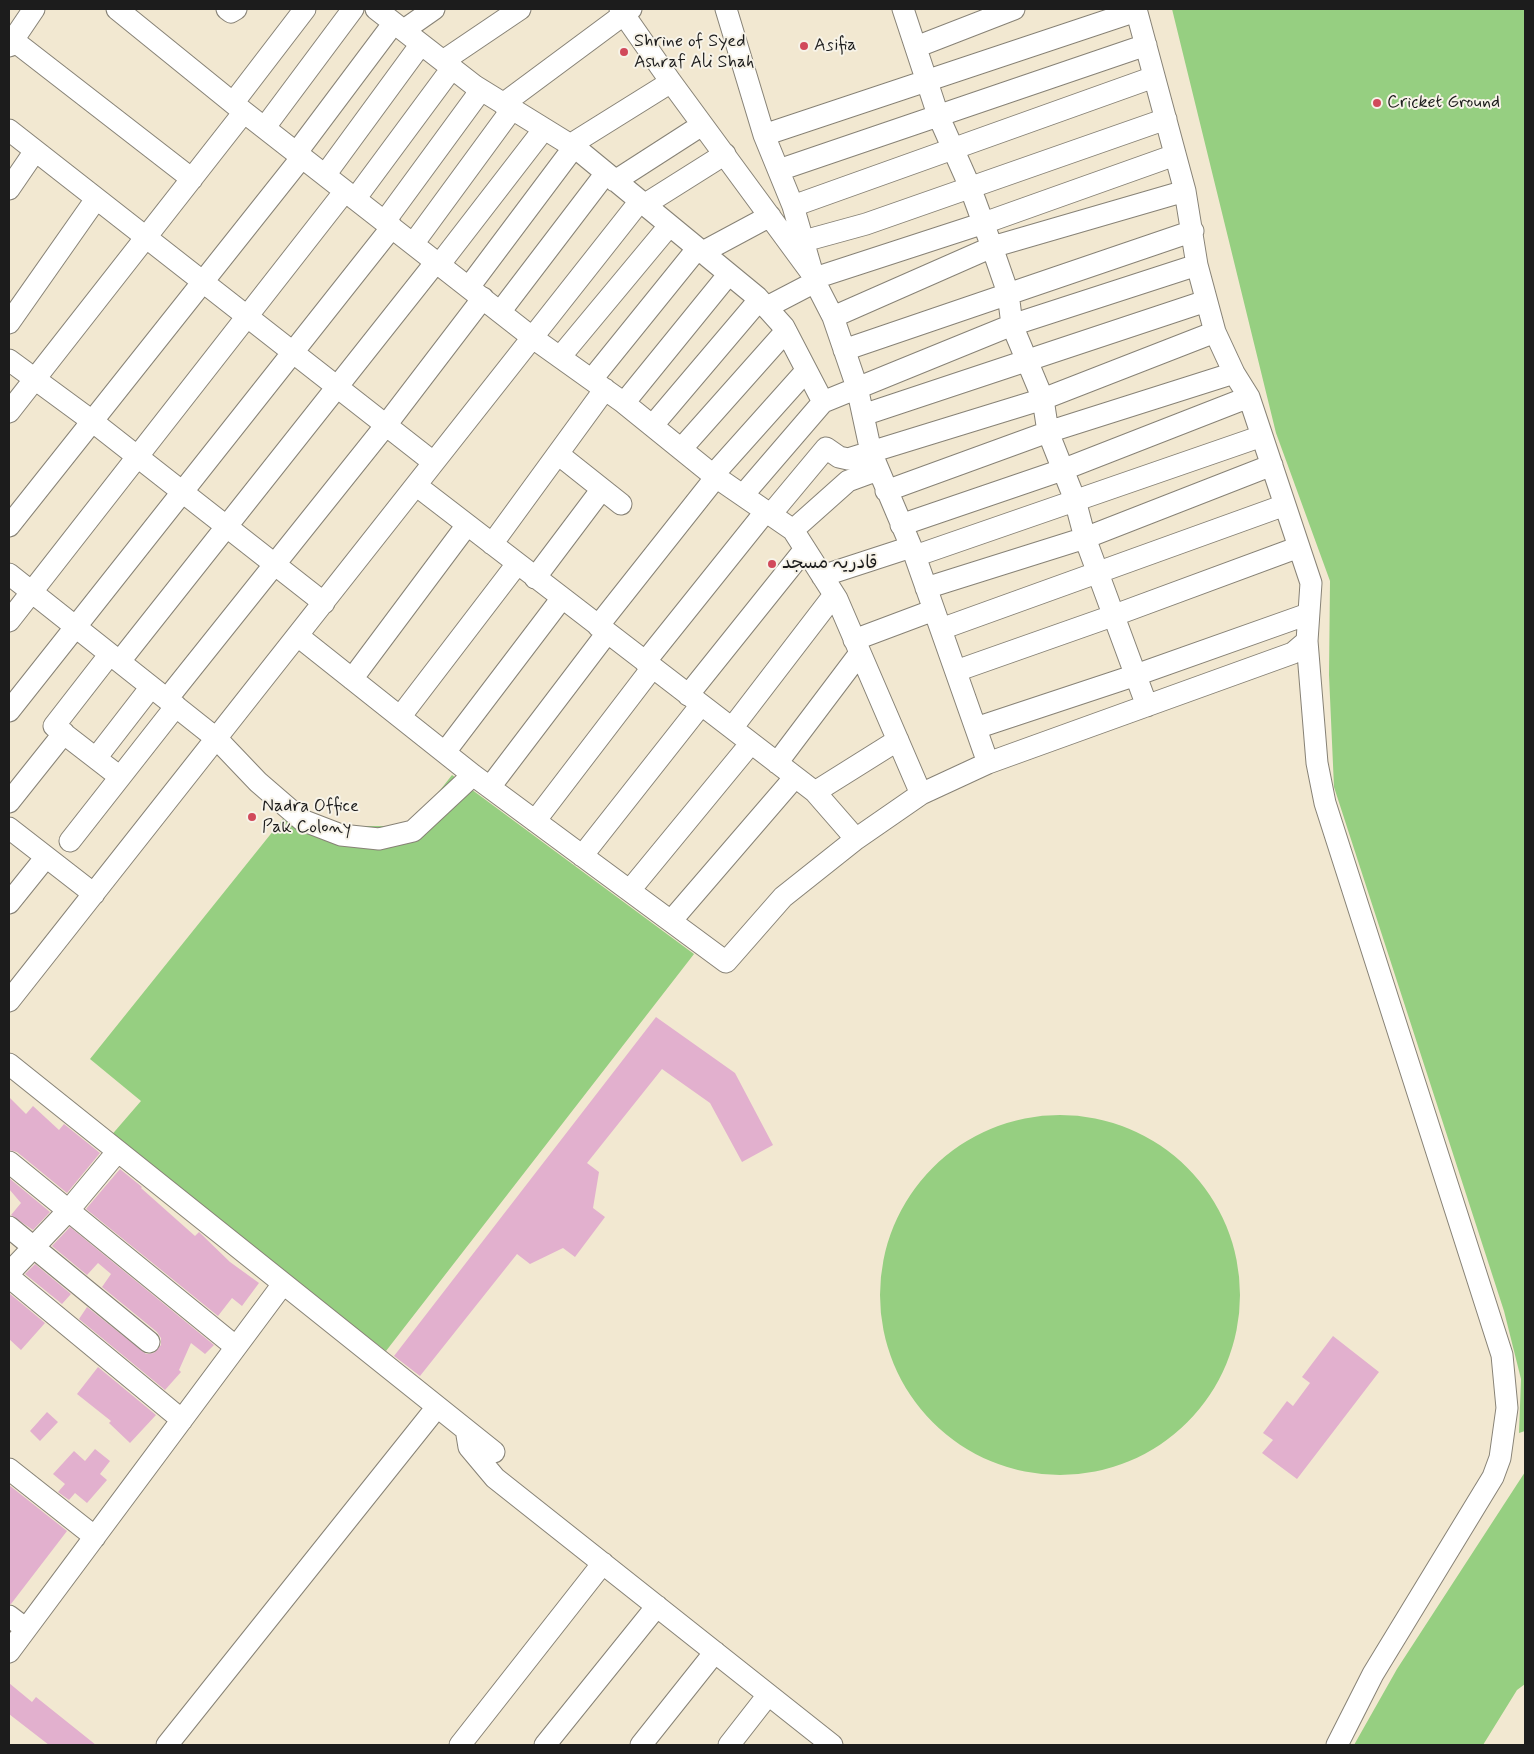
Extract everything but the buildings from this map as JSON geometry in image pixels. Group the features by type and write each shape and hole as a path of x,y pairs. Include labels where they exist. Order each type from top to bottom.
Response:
{"street":[{"path":"34,9 10,41 192,178"},
{"path":"117,9 264,128 533,338 653,425 714,476 793,530 834,595 921,794"},
{"path":"227,9 232,12 236,9"},
{"path":"9,412 192,178 305,9"},
{"path":"264,128 353,9"},
{"path":"376,9 481,90 572,146 763,304 786,331 823,402"},
{"path":"9,526 202,283 299,154 399,27 434,9"},
{"path":"9,621 246,316 350,195 448,65 520,9"},
{"path":"904,9 938,115 970,186 984,223 1008,293 1012,325 1043,398 1048,432 1075,500 1085,538 1147,706"},
{"path":"916,47 1014,9"},
{"path":"413,244 507,106 625,10 671,82 815,280 833,317 856,386 875,461 913,552 988,763"},
{"path":"730,10 764,135 792,206 815,280"},
{"path":"764,135 1136,10 1185,191 1193,230 1197,265 1214,332 1234,373 1249,397 1311,583 1306,641 1317,763 1324,803 1502,1355 1508,1408 1502,1449 1493,1477 1373,1674 1337,1745"},
{"path":"325,175 421,44"},
{"path":"779,170 1146,45"},
{"path":"792,206 1154,77"},
{"path":"96,758 165,697 275,564 386,425 572,146 671,82"},
{"path":"9,711 293,352 388,224 481,90"},
{"path":"804,241 866,224 970,186 1166,119"},
{"path":"500,312 610,177 702,125"},
{"path":"120,777 54,726 115,658 227,526 544,129"},
{"path":"9,130 433,462"},
{"path":"9,189 35,151"},
{"path":"9,1001 218,739 417,486 433,462 642,203 724,154"},
{"path":"653,425 763,304 815,280 1176,155"},
{"path":"833,317 992,247 1185,191"},
{"path":"9,323 96,199"},
{"path":"492,544 558,454 599,384 699,251 770,216"},
{"path":"560,357 669,226"},
{"path":"844,350 1193,230"},
{"path":"743,496 823,402 856,386 1012,325 1197,265"},
{"path":"624,403 728,275"},
{"path":"863,415 1206,301"},
{"path":"682,448 786,331"},
{"path":"793,530 848,481 875,461 1214,332"},
{"path":"9,360 92,421 324,603"},
{"path":"9,574 218,739 258,782 302,820 342,835 379,839 413,831 482,781 603,629 714,476 806,371"},
{"path":"886,491 1048,432 1234,373"},
{"path":"901,525 1062,470 1249,397"},
{"path":"822,576 913,552 1075,500 1262,436"},
{"path":"535,821 649,665 768,512 823,450 826,448 839,457 848,459 875,461"},
{"path":"558,454 621,504"},
{"path":"926,588 1085,538 1272,465"},
{"path":"417,486 815,792 856,839"},
{"path":"535,578 602,489"},
{"path":"777,763 857,647 938,620 1099,572 1285,505"},
{"path":"352,679 467,525"},
{"path":"956,671 1299,547"},
{"path":"582,856 805,549"},
{"path":"400,717 517,564"},
{"path":"732,728 834,595"},
{"path":"445,752 562,598"},
{"path":"976,728 1136,675 1308,614"},
{"path":"298,636 482,781 726,962 783,897 856,839 921,794 988,763 1293,654 1306,641"},
{"path":"70,841 120,777 165,697"},
{"path":"9,802 64,733"},
{"path":"815,792 898,740"},
{"path":"630,890 751,743"},
{"path":"671,921 795,777"},
{"path":"9,828 94,894"},
{"path":"9,903 46,857"},
{"path":"9,1064 494,1452"},
{"path":"9,1273 68,1211 118,1151"},
{"path":"9,1162 236,1347"},
{"path":"9,1227 149,1342"},
{"path":"9,1277 182,1420"},
{"path":"9,1652 283,1284"},
{"path":"167,1745 437,1407"},
{"path":"466,1430 470,1447 495,1478 715,1652 827,1744"},
{"path":"9,1469 95,1537"},
{"path":"472,1741 603,1563"},
{"path":"545,1745 657,1606"},
{"path":"9,1616 26,1629"},
{"path":"641,1745 715,1652"},
{"path":"729,1745 768,1695"}],"green space":[{"path":"1172,9 1525,9 1525,1431 1519,1433 1521,1379 1504,1311 1334,787 1329,675 1330,581 1276,433"},
{"path":"452,775 694,954 386,1351 109,1138 141,1101 90,1059 286,815 343,826 412,826"},
{"path":"1042,1115 1078,1115 1112,1122 1129,1128 1160,1145 1188,1167 1210,1195 1227,1226 1237,1260 1240,1277 1240,1313 1237,1330 1227,1364 1210,1395 1188,1423 1160,1445 1129,1462 1112,1468 1078,1475 1042,1475 1008,1468 975,1454 946,1435 920,1409 901,1380 887,1347 880,1313 880,1277 887,1243 901,1210 920,1181 946,1155 975,1136 1008,1122"},
{"path":"1525,1472 1525,1684 1517,1690 1483,1745 1354,1745 1397,1669"}],"place":[{"name":"Asifia","path":"804,46"},
{"name":"Shrine of Syed Ashraf Ali Shah","path":"624,52"},
{"name":"Cricket Ground","path":"1377,103"},
{"name":"قادریہ مسجد","path":"772,564"},
{"name":"Nadra Office Pak Colony","path":"252,817"}]}
